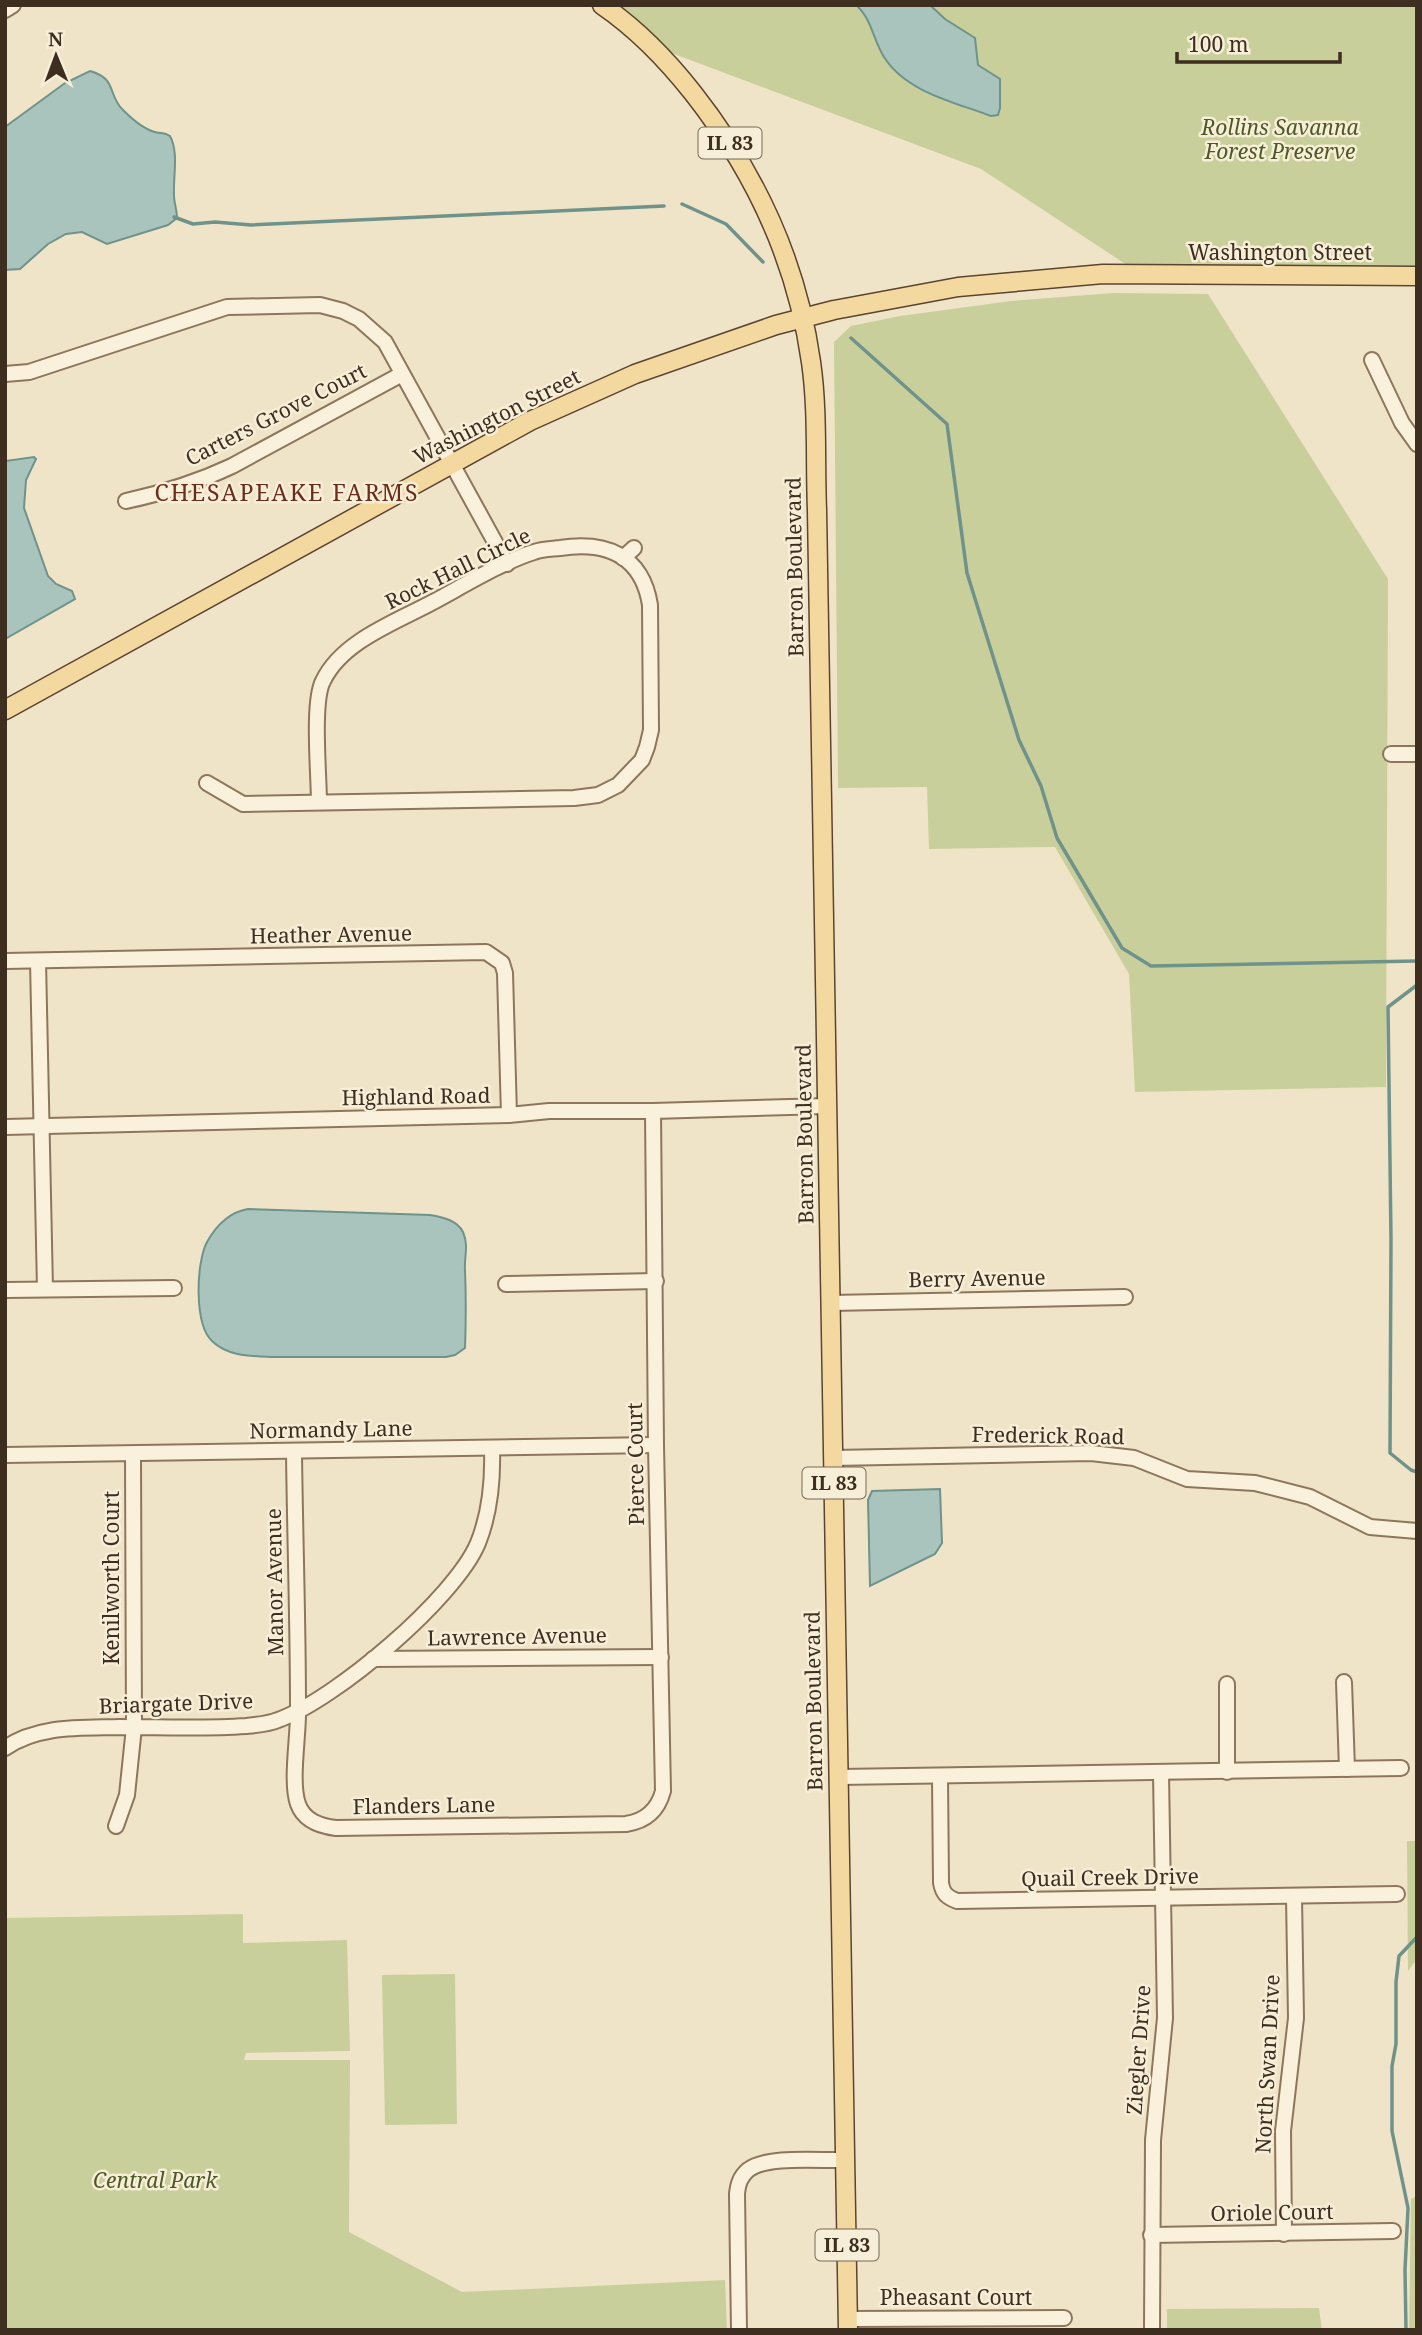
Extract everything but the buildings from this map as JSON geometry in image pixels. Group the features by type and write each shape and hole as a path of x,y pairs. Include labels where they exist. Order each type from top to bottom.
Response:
{"main road":[{"name":"Barron Boulevard","path":"602,5 634,30 679,75 729,140 762,199 798,292 813,385 848,2325"},
{"name":"Washington Street","path":"5,710 530,421 635,374 803,317 958,287 1103,274 1417,276"}],"street":[{"path":"5,10 13,5"},
{"path":"5,374 29,372 227,307 320,305 344,311 374,330 385,342 507,564"},
{"path":"1372,359 1402,423 1417,444"},
{"name":"Carters Grove Court","path":"126,501 159,494 206,478 402,374"},
{"name":"Rock Hall Circle","path":"579,545 628,553 643,581 650,605 651,730 642,760 633,778 598,795 574,798 319,803 318,701 321,684 330,667 338,657 357,643 507,564 534,551 579,545"},
{"path":"1391,754 1417,754"},
{"path":"207,783 243,804 319,803"},
{"name":"Heather Avenue","path":"5,961 486,952 502,963 505,973 509,1115"},
{"path":"38,961 45,1289"},
{"name":"Highland Road","path":"5,1127 509,1115 549,1111 827,1106"},
{"name":"Pierce Court","path":"652,1813 661,1801 663,1791 653,1111"},
{"path":"506,1284 656,1281"},
{"path":"5,1290 174,1288"},
{"name":"Berry Avenue","path":"831,1303 1125,1297"},
{"name":"Normandy Lane","path":"5,1455 656,1445"},
{"name":"Briargate Drive","path":"5,1748 40,1732 72,1728 247,1726 276,1721 299,1711 373,1660 446,1591 478,1543 488,1508 492,1449"},
{"name":"Manor Avenue","path":"294,1452 299,1711"},
{"name":"Frederick Road","path":"833,1458 1091,1453 1127,1457 1188,1479 1255,1483 1310,1497 1370,1527 1417,1531"},
{"name":"Kenilworth Court","path":"116,1825 127,1795 134,1727 133,1454"},
{"name":"Lawrence Avenue","path":"373,1660 660,1657"},
{"path":"1344,1682 1346,1769"},
{"path":"1227,1684 1227,1772"},
{"name":"Flanders Lane","path":"299,1711 295,1793 304,1814 321,1826 626,1824 637,1822 652,1813"},
{"path":"839,1777 1401,1768"},
{"name":"Ziegler Drive","path":"1152,2330 1153,2140 1165,2018 1161,1773"},
{"name":"Quail Creek Drive","path":"940,1777 941,1883 943,1892 957,1901 1397,1894"},
{"name":"North Swan Drive","path":"1284,2234 1283,2131 1296,2018 1294,1897"},
{"path":"739,2330 737,2194 741,2177 755,2166 770,2162 845,2160"},
{"name":"Oriole Court","path":"1151,2235 1393,2231"},
{"name":"Pheasant Court","path":"848,2325 1064,2318"}],"green space":[{"name":"Rollins Savanna Forest Preserve","path":"597,5 1417,5 1417,276 1142,275 981,169 645,43"},
{"path":"1113,293 1208,294 1388,579 1386,1087 1135,1092 1129,974 1055,847 929,849 927,787 838,788 834,342 851,326 900,316 1011,301"},
{"path":"1407,1841 1417,1841 1417,1959 1408,1971"},
{"name":"Central Park","path":"243,1914 243,1943 347,1940 350,2051 246,2053 244,2060 350,2060 349,2232 462,2292 725,2280 727,2330 5,2330 5,1918"},
{"path":"455,1974 457,2124 385,2125 382,1975"},
{"path":"1417,2196 1417,2330 1409,2330 1411,2199"},
{"path":"1319,2308 1322,2330 1167,2330 1167,2309"}],"water":[{"path":"856,5 930,5 945,19 975,38 978,65 1000,79 998,115 991,116 947,100 905,79 884,57 866,17"},
{"path":"90,71 105,78 118,104 134,120 151,131 170,136 175,157 174,195 177,218 168,225 107,244 82,232 66,234 48,244 20,269 5,270 5,127 65,83"},
{"path":"34,457 36,459 26,480 24,508 48,576 56,584 72,591 75,599 5,639 5,461"},
{"path":"248,1209 430,1215 453,1222 463,1232 466,1242 465,1348 446,1357 274,1357 241,1355 218,1346 206,1333 202,1321 199,1278 203,1252 207,1242 224,1221"},
{"path":"940,1489 942,1543 935,1554 870,1586 868,1500 872,1491"}],"waterway":[{"path":"682,204 726,224 763,262"},
{"path":"174,217 193,224 215,222 251,225 664,206"},
{"path":"851,338 947,424 967,573 1019,740 1041,786 1057,838 1122,948 1151,966 1417,961"},
{"path":"1417,985 1388,1007 1390,1453 1417,1472"},
{"path":"1406,2330 1408,2208 1392,2131 1392,2066 1396,2044 1396,1982 1399,1956 1417,1937"}],"district":[{"name":"CHESAPEAKE FARMS","path":"287,493"}]}
